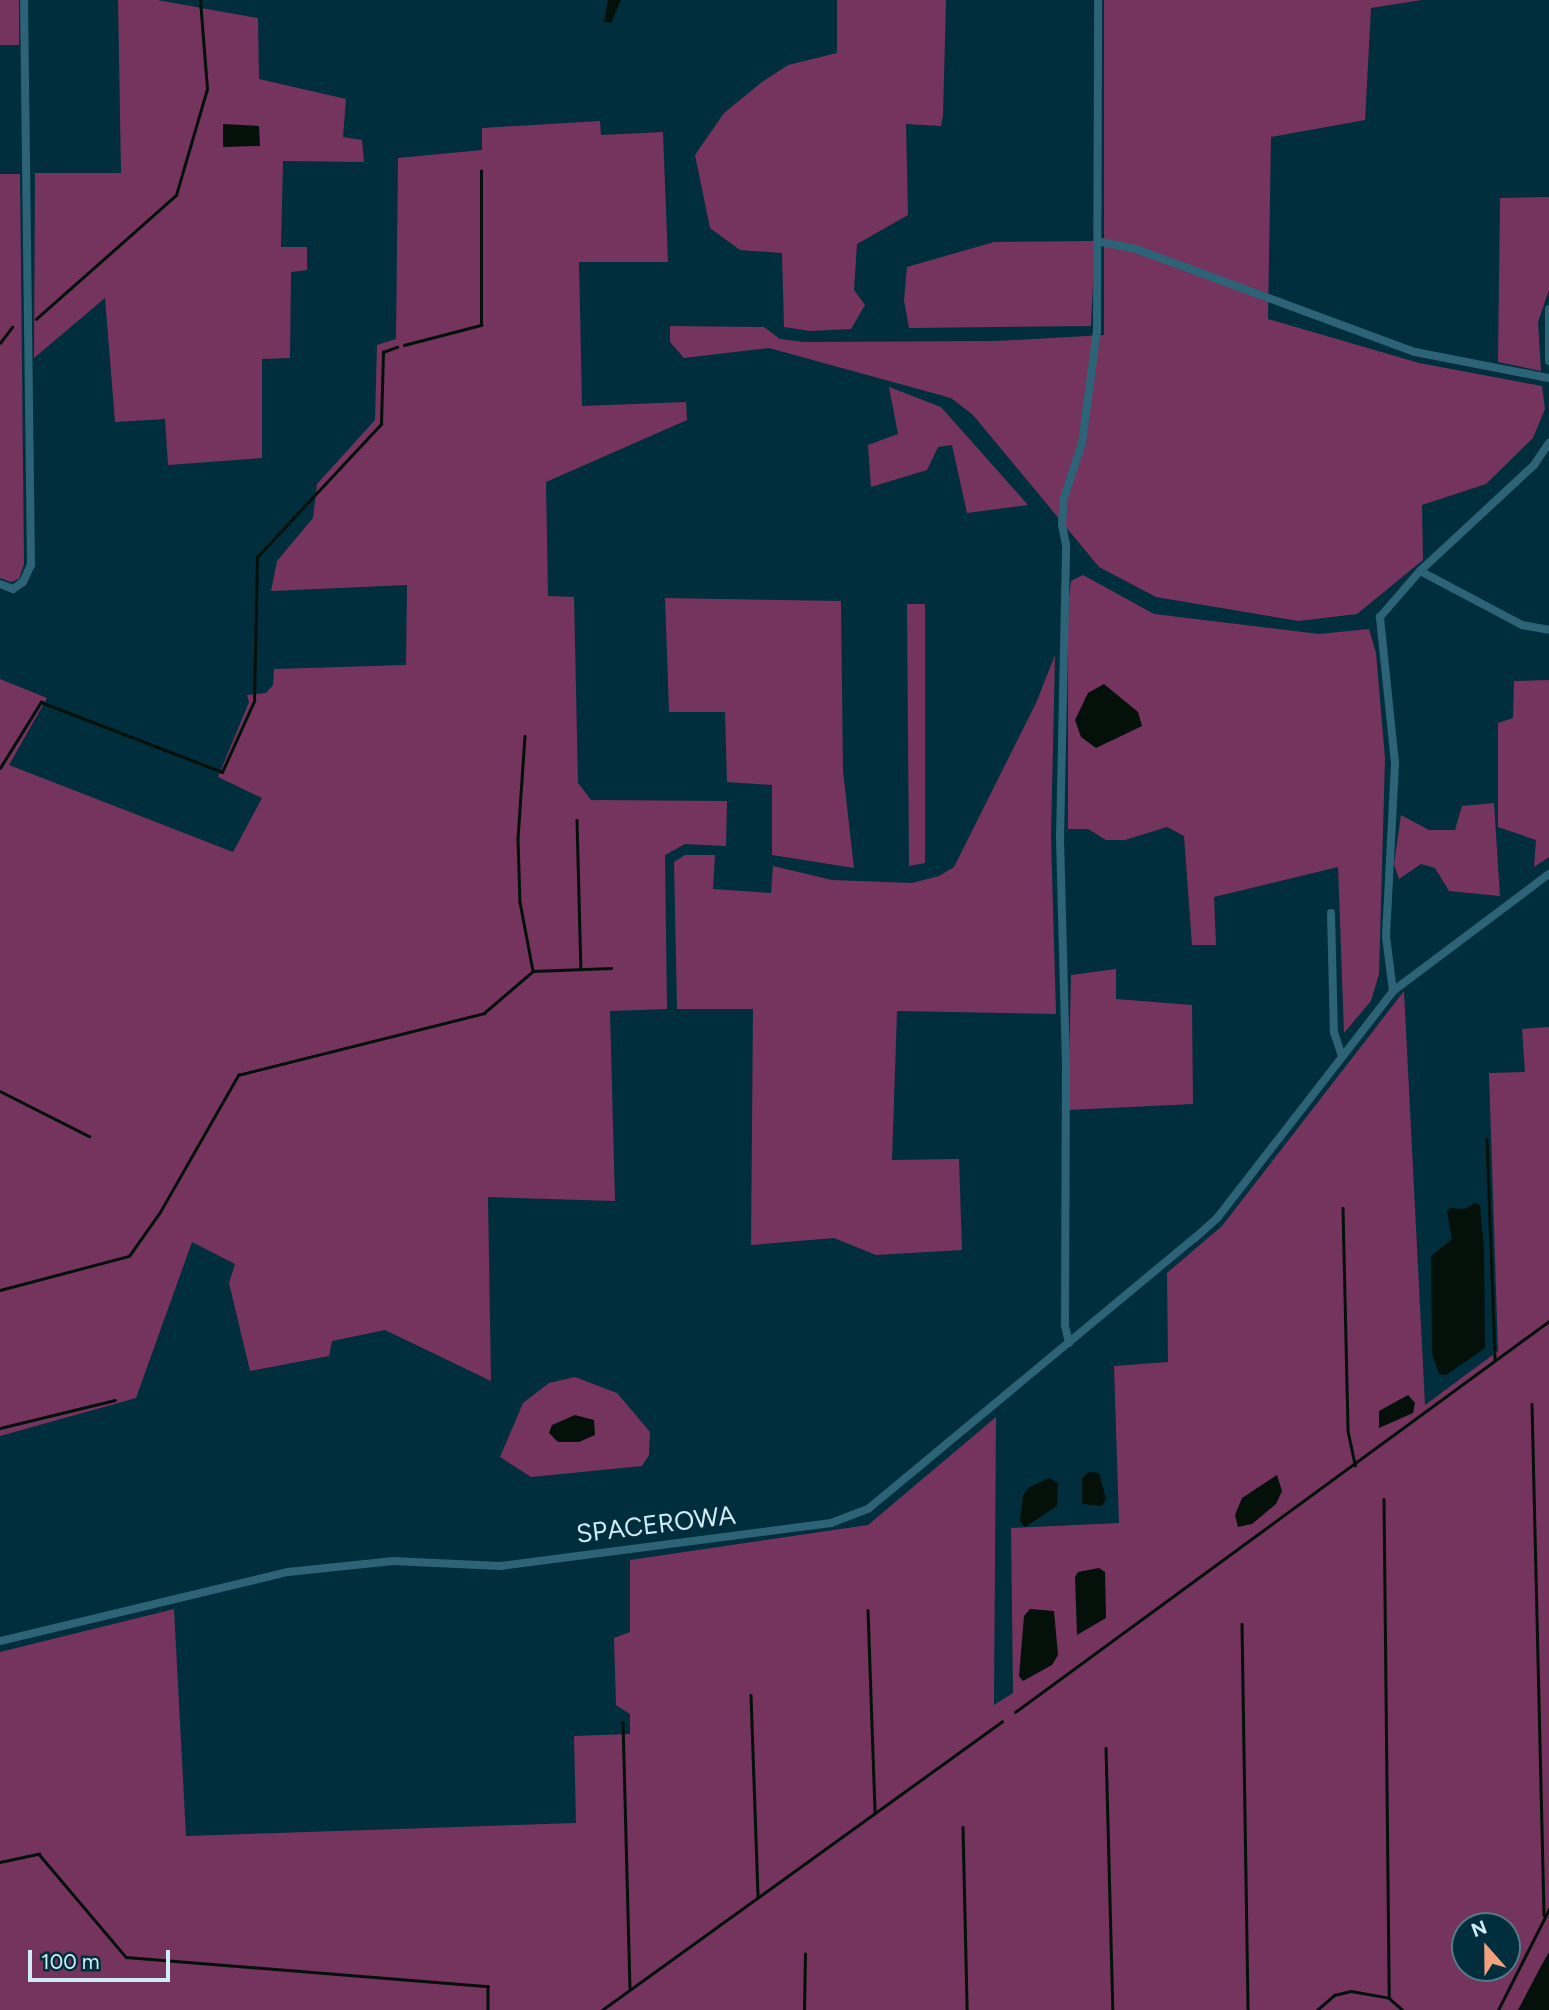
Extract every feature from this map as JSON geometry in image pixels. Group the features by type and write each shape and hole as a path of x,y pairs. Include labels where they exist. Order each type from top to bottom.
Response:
{"street":[{"path":"0,584 13,590 23,582 31,565 24,0"},
{"path":"1069,1343 1065,1325 1066,1067 1060,839 1066,545 1062,524 1092,387 1101,242 1098,0"},
{"path":"1101,242 1136,249 1415,352 1549,378"},
{"path":"1549,309 1549,361"},
{"path":"1393,991 1386,936 1395,763 1380,617 1420,571 1534,465 1549,443"},
{"path":"1420,571 1522,625 1549,630"},
{"name":"SPACEROWA","path":"0,1641 288,1572 393,1561 500,1566 831,1523 868,1509 1218,1217 1393,991 1549,874"},
{"path":"1331,913 1334,1032 1342,1056"}],"shaded area":[{"path":"0,0 19,0 19,45 0,45"},
{"path":"118,0 157,0 258,18 259,79 346,99 343,137 362,140 364,162 283,161 281,247 307,247 307,270 291,272 290,358 262,359 262,458 168,465 165,419 115,422 105,298 34,358 35,173 121,173"},
{"path":"608,0 621,0 611,23 604,22"},
{"path":"837,0 946,0 943,116 941,126 906,124 908,215 857,244 854,290 865,305 851,329 810,331 784,327 782,253 740,250 710,228 695,155 724,113 762,82 788,65 837,53"},
{"path":"1104,0 1422,0 1371,8 1365,120 1271,137 1268,319 1419,363 1542,386 1545,409 1533,438 1486,484 1422,505 1423,560 1357,614 1298,621 1156,597 1099,567 973,415 951,398 769,348 684,358 670,342 670,326 764,327 780,339 804,342 996,341 1104,335"},
{"path":"600,121 601,135 663,132 668,262 579,262 582,406 686,402 687,420 546,482 548,596 574,597 578,783 591,800 727,801 726,846 685,844 665,855 667,1009 610,1011 615,1201 488,1197 491,1381 385,1330 332,1341 329,1356 250,1371 229,1283 235,1264 192,1242 136,1398 0,1436 0,679 47,698 9,765 233,852 262,798 218,777 249,702 247,695 266,693 273,685 274,669 406,665 407,585 271,591 277,561 313,518 317,484 375,420 377,345 396,339 398,158 482,150 482,128"},
{"path":"223,124 259,126 260,146 223,147"},
{"path":"0,174 20,174 24,564 19,579 11,582 0,578"},
{"path":"1549,197 1549,290 1538,322 1541,371 1498,362 1500,198"},
{"path":"1095,241 1091,326 909,328 904,300 907,267 994,242"},
{"path":"889,387 941,407 1028,505 967,513 952,445 938,447 927,470 871,487 868,445 898,434"},
{"path":"1083,575 1154,614 1319,634 1369,629 1376,653 1385,758 1379,974 1371,1001 1344,1033 1338,867 1214,897 1216,945 1192,945 1184,836 1167,827 1125,840 1106,840 1088,829 1068,829 1068,606 1071,581"},
{"path":"665,598 841,601 843,771 854,868 772,855 772,785 727,782 725,712 669,712"},
{"path":"907,604 925,604 925,863 909,866"},
{"path":"1055,655 1051,837 1056,1014 897,1011 892,1160 959,1159 962,1250 876,1255 834,1238 751,1245 753,1009 677,1009 674,862 685,855 715,855 713,889 771,893 773,866 832,880 912,883 939,876 954,867 1036,703"},
{"path":"1549,680 1549,857 1534,867 1536,840 1498,827 1498,723 1513,718 1514,681"},
{"path":"1104,684 1138,712 1142,726 1096,748 1081,737 1075,720 1088,693"},
{"path":"1494,803 1500,896 1449,891 1435,868 1421,864 1399,879 1394,864 1401,815 1429,830 1455,830 1462,806"},
{"path":"1116,969 1116,999 1192,1005 1193,1104 1068,1110 1071,975"},
{"path":"1404,991 1425,1405 1498,1351 1489,1073 1525,1072 1522,1029 1549,1027 1549,2010 0,2010 0,1652 174,1609 186,1836 576,1823 574,1736 630,1734 630,1714 616,1705 614,1638 630,1632 630,1560 868,1525 996,1417 994,1705 1013,1693 1011,1528 1119,1523 1114,1366 1168,1362 1167,1273 1222,1226"},
{"path":"1474,1203 1480,1205 1484,1250 1485,1348 1446,1375 1439,1374 1432,1354 1431,1256 1452,1239 1447,1212 1450,1208 1465,1209"},
{"path":"575,1377 617,1393 650,1432 649,1455 642,1466 531,1477 500,1457 523,1403 549,1383"},
{"path":"1408,1395 1415,1403 1413,1413 1379,1428 1379,1411"},
{"path":"575,1415 594,1420 595,1435 579,1442 558,1442 549,1433 552,1425"},
{"path":"1089,1472 1099,1473 1106,1499 1102,1506 1082,1504 1082,1478"},
{"path":"1277,1475 1282,1491 1276,1504 1252,1524 1238,1527 1235,1515 1242,1498"},
{"path":"1049,1478 1058,1483 1057,1506 1025,1527 1020,1521 1023,1496 1028,1488"},
{"path":"1099,1568 1105,1572 1106,1618 1077,1635 1075,1577 1078,1572"},
{"path":"1030,1609 1054,1611 1058,1655 1052,1665 1023,1681 1019,1676 1024,1616"},
{"path":"1549,1952 1549,2010 1518,2010 1540,1968"}],"waterway":[{"path":"36,319 176,195 207,89 200,0"},
{"path":"404,345 481,325 481,171"},
{"path":"0,343 12,327"},
{"path":"0,768 41,702 222,772 254,701 257,557 381,424 383,352 397,347"},
{"path":"525,736 518,839 520,902 533,971"},
{"path":"577,820 581,969"},
{"path":"0,1290 129,1256 160,1212 238,1075 484,1013 533,971 611,968"},
{"path":"0,1091 89,1136"},
{"path":"1487,1139 1495,1360"},
{"path":"1343,1208 1348,1431 1355,1465"},
{"path":"1015,1712 1549,1321"},
{"path":"0,1428 115,1400"},
{"path":"1532,1404 1544,1915"},
{"path":"1384,1499 1389,1998"},
{"path":"868,1610 875,1813"},
{"path":"1242,1624 1248,2010"},
{"path":"751,1695 758,1897"},
{"path":"602,2010 1002,1721"},
{"path":"623,1722 630,1988"},
{"path":"1106,1748 1113,2010"},
{"path":"963,1827 967,2010"},
{"path":"0,1862 39,1854 126,1957 488,1986 488,2010"},
{"path":"1498,2010 1549,1909"},
{"path":"804,2010 805,1954"},
{"path":"1317,2010 1334,1995 1351,1991 1389,1998 1403,2010"}]}
